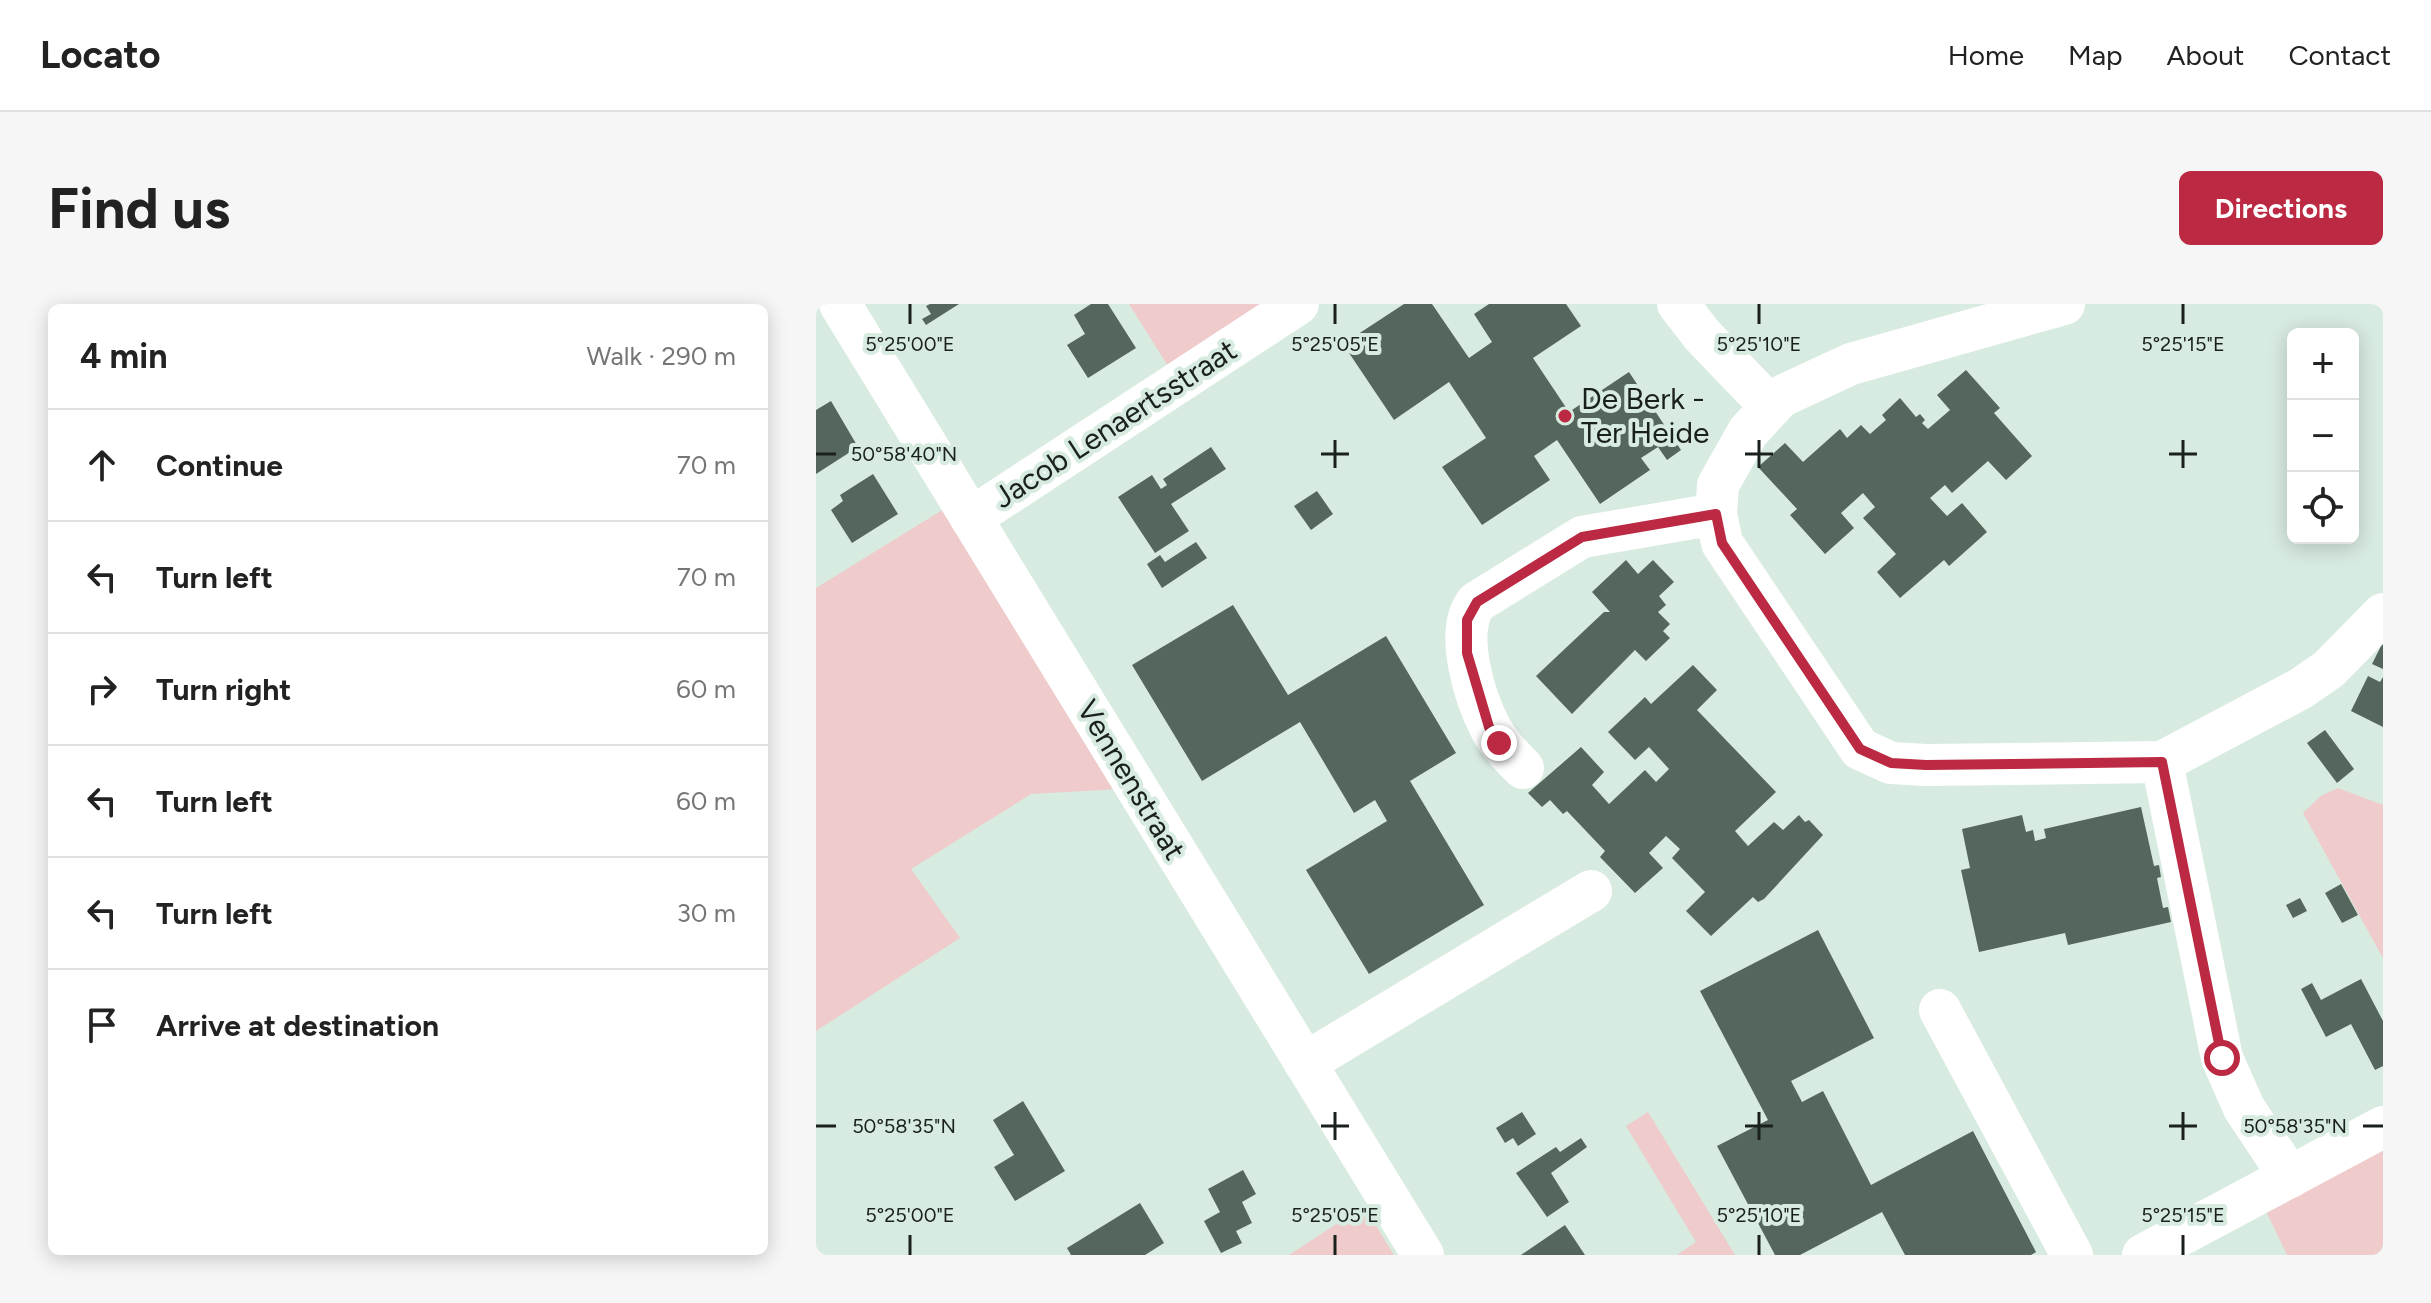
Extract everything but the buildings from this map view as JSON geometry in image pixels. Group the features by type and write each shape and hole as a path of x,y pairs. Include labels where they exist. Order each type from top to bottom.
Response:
{"street":[{"name":"Vennenstraat","path":"840,304 1423,1255"},
{"name":"Jacob Lenaertsstraat","path":"971,518 1298,304"},
{"path":"1678,304 1702,335 1771,407"},
{"path":"2064,304 1851,364 1780,397 1748,432 1718,485 1716,514 1722,543 1860,749 1891,763 1926,765 2162,762 2300,689 2329,669 2383,614"},
{"path":"1523,768 1489,727 1474,684 1465,634 1470,609 1582,537 1716,514"},
{"path":"2162,762 2222,1058 2244,1108 2290,1177"},
{"path":"1305,1063 1591,891"},
{"path":"1940,1010 2072,1255"},
{"path":"2143,1255 2383,1127"}],"shaded area":[{"path":"1129,304 1268,304 1168,366"},
{"path":"944,509 1120,789 1031,794 911,869 960,938 816,1031 816,588"},
{"path":"2338,788 2383,805 2383,958 2303,813 2321,796"},
{"path":"1648,1112 1735,1255 1677,1255 1696,1242 1626,1126"},
{"path":"2383,1142 2383,1255 2287,1255 2264,1207"},
{"path":"1364,1206 1394,1255 1289,1255"}],"place":[{"name":"De Berk - Ter Heide","path":"1565,416"}],"route":[{"path":"1499,743 1489,727 1467,653 1465,634 1470,609 1582,537 1602,531 1716,514 1722,543 1860,749 1891,763 1926,765 2047,761 2162,762 2222,1058"}]}
